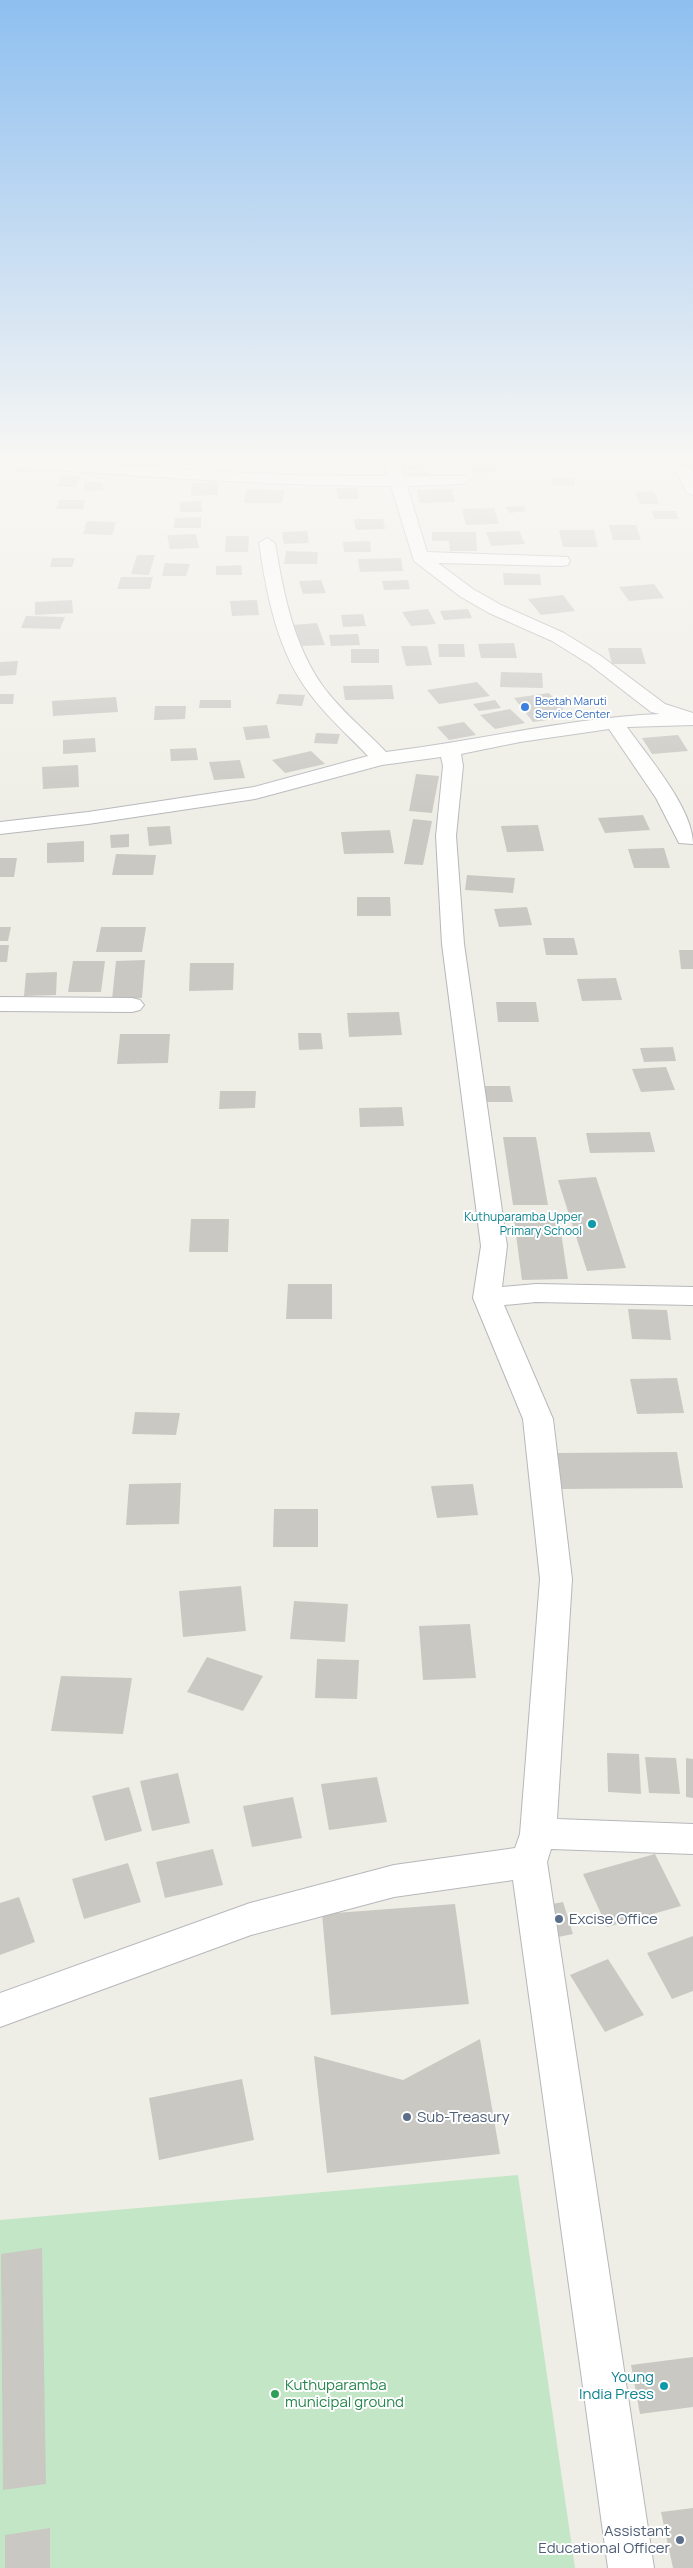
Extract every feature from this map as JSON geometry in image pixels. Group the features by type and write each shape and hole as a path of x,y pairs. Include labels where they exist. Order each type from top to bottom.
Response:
{"street":[{"path":"272,580 297,660 317,691 381,759"},
{"path":"450,580 467,593 494,609 558,637 596,660 658,708 693,718"},
{"path":"0,828 88,818 255,793 381,759 450,750 520,736 614,722 693,718"},
{"path":"614,722 666,798 686,838"},
{"path":"450,750 453,766 446,836 453,944 494,1246 487,1298 538,1419 556,1579 534,1848 631,2568"},
{"path":"0,1004 132,1005"},
{"path":"487,1298 536,1293 693,1296"},
{"path":"0,2010 250,1919 394,1881 534,1848 656,1836 693,1839"}],"green space":[{"name":"Kuthuparamba municipal ground","path":"518,2175 575,2568 0,2568 0,2220"}],"building":[{"path":"120,580 152,580 150,589 117,589"},
{"path":"321,580 326,593 303,594 299,581"},
{"path":"408,580 410,589 384,590 382,581"},
{"path":"504,580 541,580 541,585 504,585"},
{"path":"654,584 664,598 629,601 619,587"},
{"path":"563,595 575,611 541,615 528,599"},
{"path":"72,600 73,613 35,615 35,602"},
{"path":"257,600 259,615 232,616 230,601"},
{"path":"428,609 436,624 411,626 402,612"},
{"path":"468,609 472,618 444,620 440,611"},
{"path":"363,614 366,626 343,627 341,615"},
{"path":"26,616 65,617 60,629 21,628"},
{"path":"317,623 325,645 302,646 293,625"},
{"path":"358,634 360,645 331,646 329,635"},
{"path":"514,643 517,658 481,658 478,644"},
{"path":"438,644 464,644 465,657 439,657"},
{"path":"401,646 427,646 432,665 406,666"},
{"path":"608,648 641,648 646,664 612,664"},
{"path":"351,649 379,649 379,663 351,663"},
{"path":"18,661 16,675 0,676 0,662"},
{"path":"501,672 542,673 543,688 500,687"},
{"path":"477,682 490,696 439,704 427,690"},
{"path":"392,685 394,699 345,700 343,686"},
{"path":"549,693 570,717 533,722 514,698"},
{"path":"0,694 14,694 13,704 0,704"},
{"path":"279,694 305,695 302,706 276,704"},
{"path":"116,697 118,712 53,716 52,701"},
{"path":"200,700 231,700 231,708 199,708"},
{"path":"495,700 501,708 479,711 473,704"},
{"path":"155,706 186,706 185,719 154,720"},
{"path":"510,709 525,723 495,729 480,715"},
{"path":"464,722 476,735 449,740 437,727"},
{"path":"267,725 270,738 246,740 243,727"},
{"path":"316,733 340,734 337,744 314,743"},
{"path":"678,735 688,751 652,754 642,738"},
{"path":"95,738 96,752 63,754 63,740"},
{"path":"196,748 198,760 171,761 170,749"},
{"path":"311,751 325,764 285,773 272,760"},
{"path":"240,760 245,778 214,780 209,762"},
{"path":"78,765 79,787 43,789 42,767"},
{"path":"416,774 439,776 432,813 409,811"},
{"path":"643,815 650,830 605,833 598,818"},
{"path":"413,819 432,821 423,865 404,864"},
{"path":"538,825 544,851 507,852 501,826"},
{"path":"170,826 172,844 149,846 147,827"},
{"path":"390,830 394,853 344,854 341,832"},
{"path":"129,834 129,847 111,848 110,835"},
{"path":"84,841 84,862 47,863 47,843"},
{"path":"664,848 670,868 634,868 628,849"},
{"path":"116,854 156,855 153,875 112,875"},
{"path":"0,858 17,858 14,877 0,877"},
{"path":"467,875 515,878 513,893 465,890"},
{"path":"357,897 390,897 391,916 357,916"},
{"path":"527,907 532,925 499,927 494,909"},
{"path":"0,927 11,927 8,941 0,941"},
{"path":"101,927 146,927 142,952 96,952"},
{"path":"543,938 574,938 578,955 546,955"},
{"path":"0,945 9,945 7,962 0,962"},
{"path":"679,950 693,950 693,969 681,969"},
{"path":"145,960 142,998 112,999 116,961"},
{"path":"73,961 105,961 101,992 68,992"},
{"path":"190,963 234,963 233,990 189,991"},
{"path":"57,972 56,995 24,996 26,973"},
{"path":"616,978 622,1000 582,1001 577,979"},
{"path":"496,1002 536,1002 539,1022 498,1022"},
{"path":"399,1012 402,1035 349,1037 347,1013"},
{"path":"298,1033 321,1033 323,1049 299,1050"},
{"path":"120,1034 170,1034 168,1063 117,1064"},
{"path":"673,1047 676,1061 644,1062 640,1048"},
{"path":"666,1067 675,1090 641,1092 632,1069"},
{"path":"484,1086 510,1086 513,1102 486,1102"},
{"path":"220,1091 256,1091 255,1108 219,1109"},
{"path":"402,1107 404,1126 360,1127 359,1108"},
{"path":"650,1132 655,1152 590,1153 586,1133"},
{"name":"Kuthuparamba Upper Primary School","path":"503,1137 536,1137 548,1205 513,1205"},
{"name":"Kuthuparamba Upper Primary School","path":"596,1177 626,1268 587,1271 558,1180"},
{"path":"191,1219 229,1219 228,1252 189,1252"},
{"name":"Kuthuparamba Upper Primary School","path":"559,1219 568,1279 522,1280 514,1220"},
{"path":"288,1284 332,1284 332,1319 286,1319"},
{"path":"628,1309 667,1310 671,1340 632,1339"},
{"path":"677,1378 684,1413 637,1414 630,1379"},
{"path":"135,1412 180,1413 176,1435 132,1434"},
{"path":"677,1452 683,1488 559,1489 555,1453"},
{"path":"181,1483 179,1524 126,1525 129,1484"},
{"path":"473,1484 478,1515 437,1518 431,1486"},
{"path":"274,1509 318,1509 318,1547 273,1547"},
{"path":"241,1586 246,1631 183,1637 179,1591"},
{"path":"294,1601 348,1604 345,1642 290,1639"},
{"path":"470,1624 476,1678 423,1680 419,1626"},
{"path":"207,1657 263,1676 243,1711 187,1692"},
{"path":"317,1659 359,1660 357,1699 315,1698"},
{"path":"61,1676 132,1678 123,1734 51,1731"},
{"path":"607,1753 639,1754 641,1794 608,1792"},
{"path":"645,1757 676,1758 680,1794 649,1793"},
{"path":"686,1758 693,1759 693,1798 686,1797"},
{"path":"178,1773 190,1823 152,1831 140,1781"},
{"path":"377,1777 387,1822 329,1830 321,1784"},
{"path":"129,1787 142,1831 105,1841 92,1796"},
{"path":"293,1797 302,1838 252,1847 243,1806"},
{"path":"213,1849 223,1885 165,1898 156,1862"},
{"path":"655,1854 681,1906 607,1927 583,1874"},
{"path":"128,1863 141,1902 84,1919 72,1879"},
{"path":"19,1897 35,1942 0,1955 0,1903"},
{"name":"Excise Office","path":"563,1902 573,1934 553,1938 547,1905"},
{"path":"455,1904 469,2004 331,2015 322,1914"},
{"path":"693,1936 693,1991 672,1999 647,1953"},
{"path":"608,1959 644,2015 605,2032 570,1975"},
{"name":"Sub-Treasury","path":"480,2039 500,2154 327,2173 314,2056 403,2080"},
{"path":"242,2079 254,2140 159,2160 149,2098"},
{"path":"42,2248 46,2484 3,2490 1,2254"},
{"name":"Young India Press","path":"693,2357 693,2407 640,2414 631,2365"},
{"name":"Assistant Educational Officer","path":"693,2508 693,2568 673,2568 661,2512"},
{"path":"50,2528 50,2568 5,2568 5,2535"}],"place":[{"name":"Beetah Maruti Service Center","path":"525,707"},
{"name":"Kuthuparamba Upper Primary School","path":"592,1224"},
{"name":"Excise Office","path":"559,1919"},
{"name":"Sub-Treasury","path":"407,2117"},
{"name":"Young India Press","path":"664,2386"},
{"name":"Kuthuparamba municipal ground","path":"275,2394"},
{"name":"Assistant Educational Officer","path":"680,2540"}]}
